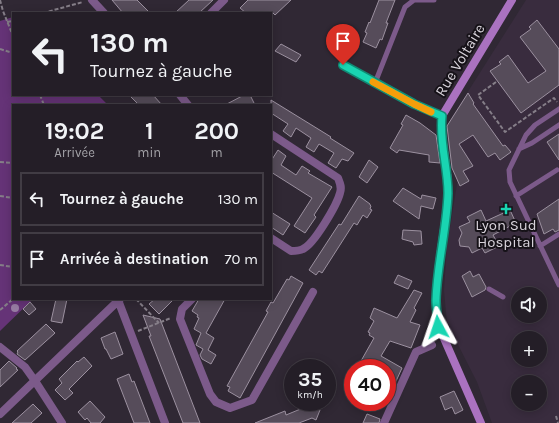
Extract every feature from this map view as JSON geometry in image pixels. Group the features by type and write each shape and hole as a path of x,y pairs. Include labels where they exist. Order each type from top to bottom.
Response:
{"street":[{"path":"92,0 103,12"},
{"path":"212,12 224,0"},
{"name":"Rue Voltaire","path":"481,423 438,327 436,300 439,264 447,207 448,181 441,128 442,116 512,0"},
{"path":"181,96 187,104"},
{"path":"272,135 338,178 341,186 340,194 326,220 310,244 302,250 290,251 272,239"},
{"path":"191,300 182,309 180,319 210,394 216,402 230,408 252,400 313,292"},
{"path":"0,414 119,300 165,423"},
{"path":"384,423 416,352 432,345"},
{"path":"0,347 22,364 35,381 62,423"}],"lane":[{"path":"375,82 405,7 414,0 434,0"},
{"path":"343,65 414,104 442,116"},
{"path":"559,109 535,125 526,135 509,170 510,182 516,196 559,285"},
{"path":"518,149 532,143 559,125"},
{"path":"516,196 557,170"},
{"path":"540,246 559,234"},
{"path":"489,289 503,297"}],"path":[{"path":"0,0 12,34"},
{"path":"47,12 88,0"},
{"path":"7,22 12,21"},
{"path":"0,49 12,53"},
{"path":"496,82 478,95 505,132 554,98 557,102"},
{"path":"0,162 12,163"},
{"path":"0,196 12,198"},
{"path":"0,265 12,268"},
{"path":"0,310 12,300"},
{"path":"137,300 159,323"},
{"path":"131,333 180,314"},
{"path":"556,416 558,423"}],"shaded area":[{"name":"Lyon Sud Hospital","path":"526,0 559,0 559,423 492,423 477,382 447,323 444,290 447,246 459,172 447,146 450,120"},
{"path":"12,17 12,96 99,96 107,104 12,104 12,300 32,300 0,331 0,21"}],"building":[{"path":"112,0 137,0 149,12 122,12"},
{"path":"189,0 213,0 200,12 176,12"},
{"path":"248,0 291,0 275,15 272,12 245,12 240,8"},
{"path":"379,0 395,0 386,23 388,23 382,40 380,39 376,48 363,42 367,33 365,32"},
{"path":"537,20 559,49 559,85 521,113 490,71 501,64 499,62 508,55 528,83 546,71 520,37 531,29 529,27"},
{"path":"281,44 301,55 296,62 275,51"},
{"path":"468,93 474,103 473,104 503,146 505,145 511,152 500,160 495,153 488,157 473,135 459,144 473,166 463,171 469,181 460,186 452,168 447,126"},
{"path":"130,96 154,96 161,104 138,104"},
{"path":"242,96 250,96 254,104 227,104"},
{"path":"271,100 354,153 348,161 342,159 336,168 328,163 334,153 319,144 314,152 306,147 311,138 296,128 291,137 283,131 288,124 272,114"},
{"path":"406,115 436,135 440,163 429,162 429,155 399,150 397,153 390,148 403,125 401,124"},
{"path":"559,134 559,160 547,142"},
{"path":"278,150 286,156 281,165 296,175 302,166 310,171 308,173 332,187 314,215 316,217 305,233 294,226 312,198 272,173 272,159"},
{"path":"369,160 378,167 367,183 359,177"},
{"path":"403,188 421,199 422,195 436,198 433,209 421,206 419,219 393,201"},
{"path":"359,196 370,204 370,209 372,210 367,218 363,215 357,225 354,223 322,273 319,271 316,275 309,270 339,224 341,225"},
{"path":"559,199 559,230 555,232 553,229 544,234 537,214"},
{"path":"481,210 486,221 510,210 516,223 493,235 499,246 485,253 482,248 472,253 469,247 460,246 459,240 462,233 459,227 470,222 467,217"},
{"path":"272,213 290,224 283,235 272,228"},
{"path":"403,230 421,231 422,244 414,245 413,242 402,239"},
{"path":"470,271 473,277 479,274 486,287 485,290 472,297 462,276"},
{"path":"398,275 412,281 408,289 394,283"},
{"path":"291,276 303,283 240,398 228,391 230,387 227,386 268,312 266,311 271,302 273,303 287,279 289,280"},
{"path":"414,290 422,293 414,308 416,310 410,322 420,325 411,348 390,341 381,356 386,359 362,359 374,338 369,335 370,333 368,332 374,321 370,318 374,308 397,318"},
{"path":"56,300 67,300 62,323 51,321"},
{"path":"154,300 173,300 159,314 149,304"},
{"path":"198,300 224,300 206,333 214,338 208,350 216,355 211,364 202,359 200,355 203,349 196,345 201,333 194,329 199,318 197,317 198,315 192,311"},
{"path":"30,302 36,309 29,315 23,309"},
{"path":"143,315 160,319 200,423 183,423 149,336 151,336"},
{"path":"46,324 55,333 25,360 17,354 17,351"},
{"path":"115,332 123,354 111,359 101,338"},
{"path":"84,357 92,366 69,389 73,393 65,400 55,390 62,383 59,379 77,361 78,362"},
{"path":"9,361 18,370 0,387 0,370"},
{"path":"396,365 402,368 396,381"},
{"path":"129,374 132,382 134,381 150,423 134,423 117,379"},
{"path":"454,391 463,410 455,414 452,407 445,410 440,397"},
{"path":"90,401 105,417 100,423 91,423 87,418 85,420 78,412"},
{"path":"33,404 42,413 31,423 12,423"},
{"path":"285,411 286,415 296,411 320,411 316,420 312,418 299,423 255,423"},
{"path":"367,414 380,419 379,423 363,423"}],"slow traffic":[{"path":"373,82 431,112"}],"place":[{"name":"Lyon Sud Hospital","path":"506,209"}],"route":[{"path":"343,65 414,104 442,116 441,128 448,181 447,207 439,264 436,300 438,327"}]}
